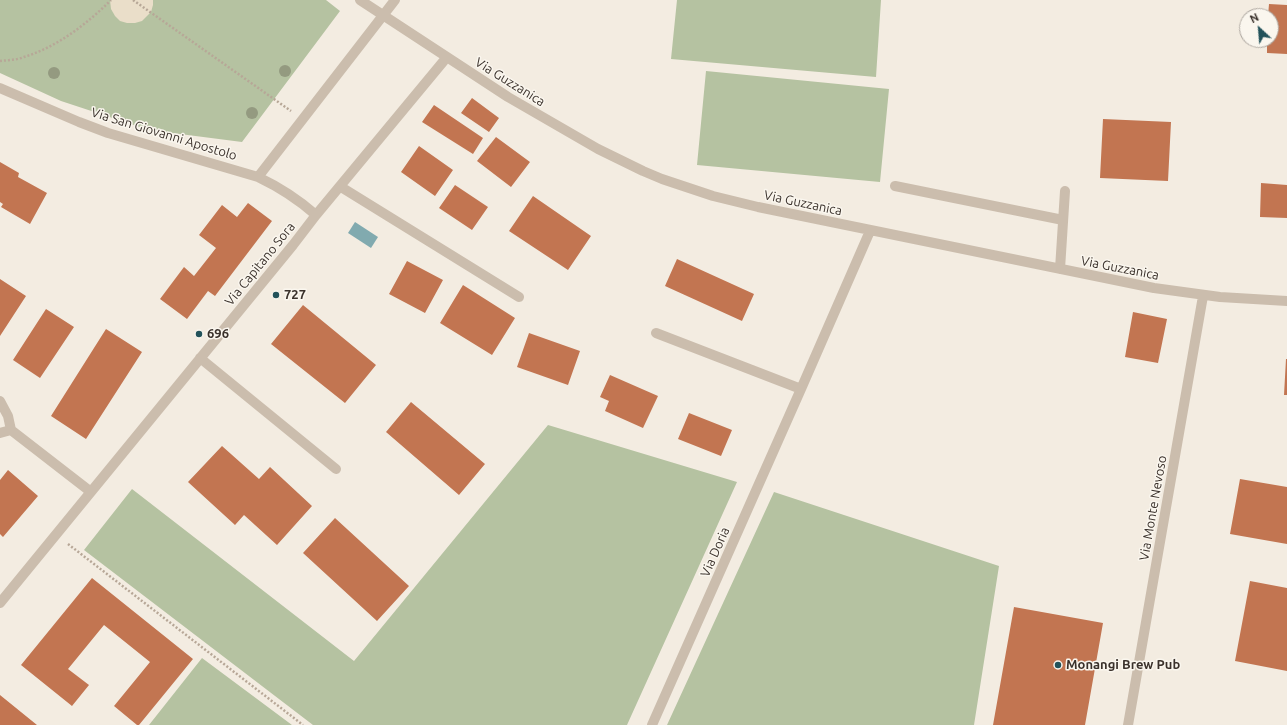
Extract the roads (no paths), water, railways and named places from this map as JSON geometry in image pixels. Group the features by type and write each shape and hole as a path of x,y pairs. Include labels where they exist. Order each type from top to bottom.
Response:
{"street":[{"name":"Via Guzzanica","path":"360,0 508,97 554,124 598,149 643,171 691,189 729,200 870,231 1146,286 1203,296 1287,301"},
{"path":"258,177 395,0"},
{"name":"Via Capitano Sora","path":"0,603 316,215 341,187 447,57"},
{"name":"Via San Giovanni Apostolo","path":"0,88 115,136 258,177 307,206 316,215"},
{"path":"895,186 1063,220"},
{"path":"341,187 519,297"},
{"path":"1060,269 1065,191"},
{"name":"Via Doria","path":"652,725 870,231"},
{"name":"Via Monte Nevoso","path":"1128,725 1203,296"},
{"path":"656,333 801,389"},
{"path":"200,358 336,469"},
{"path":"0,401 8,416 11,430 91,492"},
{"path":"0,434 11,430"}],"water":[{"path":"355,222 378,237 371,248 348,233"}],"place":[{"name":"727","path":"276,295"},
{"name":"696","path":"199,334"},
{"name":"Monangi Brew Pub","path":"1058,665"}]}
